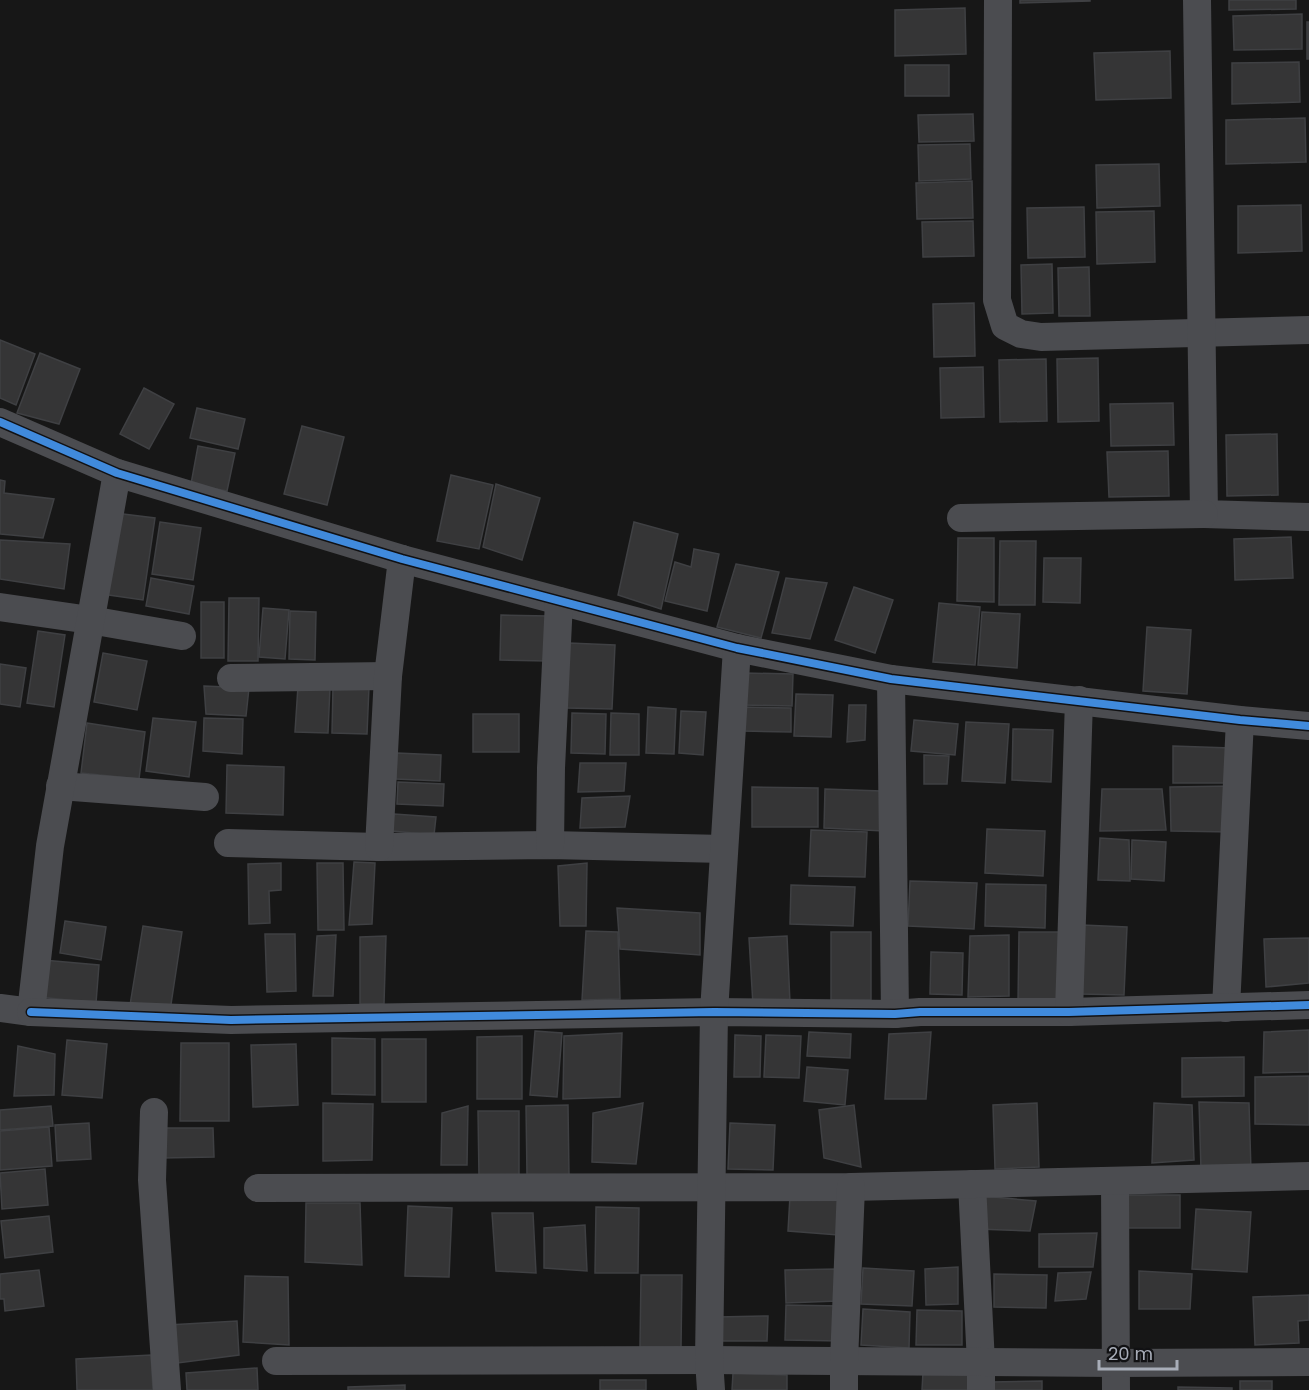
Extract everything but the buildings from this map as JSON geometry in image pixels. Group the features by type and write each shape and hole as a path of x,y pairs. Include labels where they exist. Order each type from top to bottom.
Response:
{"street":[{"path":"998,0 997,300 1005,326 1021,334 1041,337 1309,330"},
{"path":"1197,0 1204,514"},
{"path":"0,422 117,473 402,559 736,648 891,679 1309,726"},
{"path":"31,1012 50,846 117,473"},
{"path":"962,518 1204,514 1309,517"},
{"path":"379,847 388,676 402,559"},
{"path":"550,845 551,768 560,601"},
{"path":"0,607 182,636"},
{"path":"711,1390 714,1012 736,648"},
{"path":"231,678 388,676"},
{"path":"891,679 895,1014"},
{"path":"1069,1012 1079,700"},
{"path":"1226,1008 1240,720"},
{"path":"60,786 205,797"},
{"path":"228,843 379,847 550,845 724,849"},
{"path":"0,1008 31,1012 231,1020 714,1012 895,1014 1069,1012 1309,1005"},
{"path":"154,1112 152,1180 167,1390"},
{"path":"258,1188 851,1187 1309,1176"},
{"path":"1115,1181 1116,1377"},
{"path":"972,1184 981,1376"},
{"path":"844,1390 851,1187"},
{"path":"276,1361 844,1362 981,1376 1116,1377 1309,1362"}],"cycle path":[{"path":"0,422 117,473 402,559 737,648 891,679 1309,726"},
{"path":"31,1012 231,1020 714,1012 895,1014 1069,1012 1309,1005"}]}
